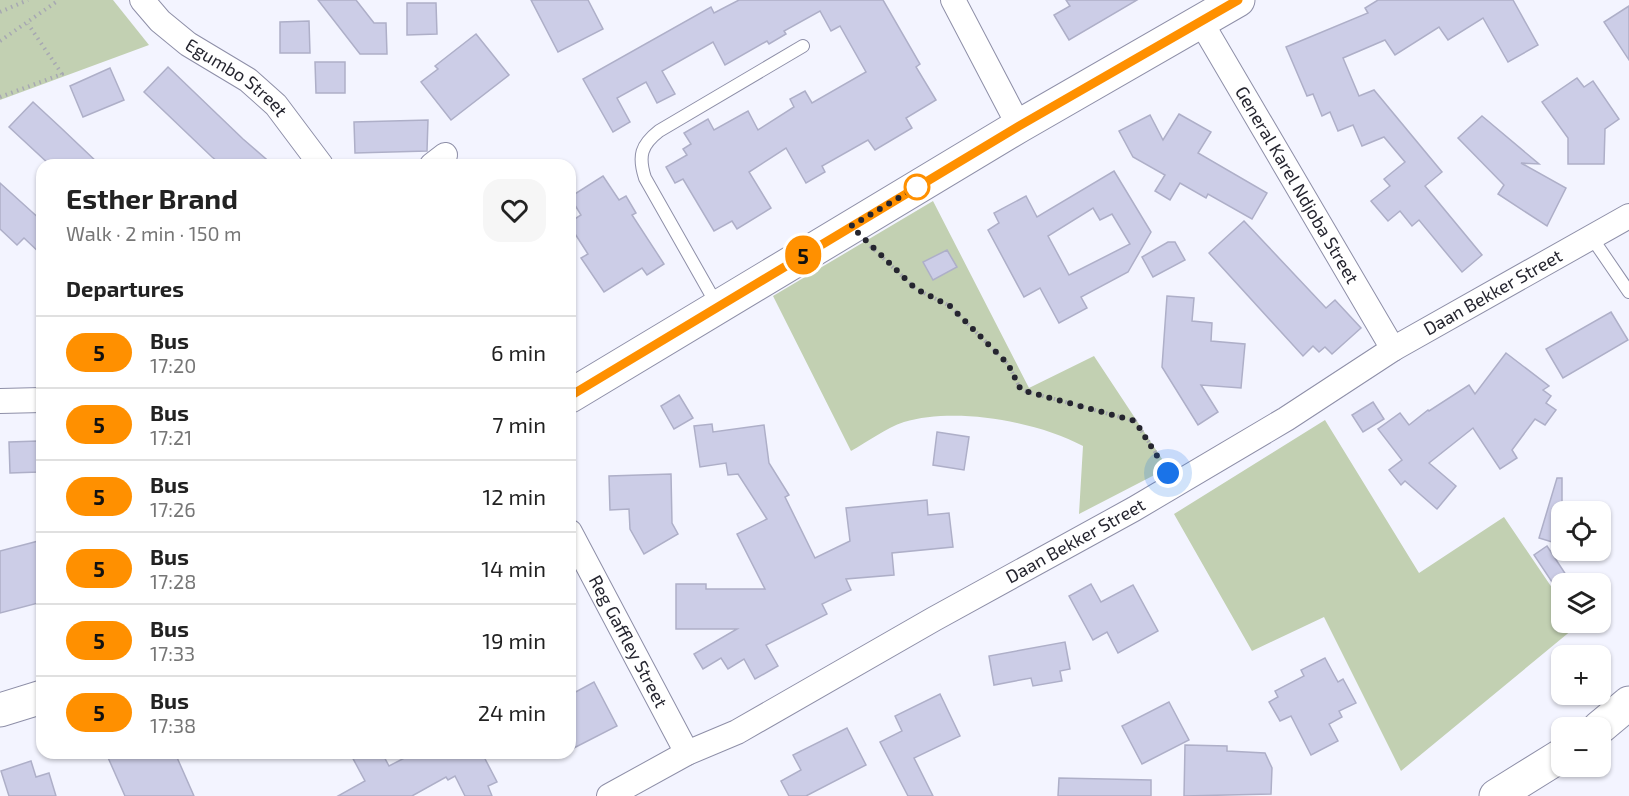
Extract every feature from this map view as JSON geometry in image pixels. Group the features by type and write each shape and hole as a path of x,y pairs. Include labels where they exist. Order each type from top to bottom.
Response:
{"main road":[{"path":"576,392 1019,126 1238,0"},
{"path":"0,710 36,699"},
{"path":"1611,719 1629,703"},
{"path":"1611,723 1629,714"},
{"path":"1496,796 1551,762"}],"street":[{"name":"Egumbo Street","path":"142,0 160,21 188,44 248,80 276,105 316,159"},
{"path":"953,0 1019,126"},
{"name":"General Karel Ndjoba Street","path":"1201,22 1393,349"},
{"name":"Daan Bekker Street","path":"609,796 687,753 736,732 933,619 1134,509 1286,419 1393,349 1629,216"},
{"path":"0,401 36,400"},
{"name":"Reg Gaffley Street","path":"576,543 687,753"}],"lane":[{"path":"717,306 645,178 640,163 643,145 659,131 803,46"},
{"path":"1592,238 1629,292"}],"path":[{"path":"0,12 28,0"},
{"path":"0,41 28,24 59,0"},
{"path":"0,97 62,74 28,24"},
{"path":"851,226 916,289 950,306 1008,364 1021,390 1135,421 1168,473"}],"green space":[{"path":"0,0 113,0 149,45 0,100"},
{"path":"933,201 1029,388 1094,356 1168,468 1079,514 1083,446 1064,437 1019,423 971,416 925,418 897,425 851,451 773,296"},
{"path":"1325,420 1419,573 1504,517 1551,586 1551,633 1568,633 1401,771 1324,617 1252,651 1174,514"}],"building":[{"path":"318,0 356,0 374,23 386,23 387,54 360,54"},
{"path":"531,0 588,0 603,29 558,52"},
{"path":"739,0 883,0 920,64 916,67 936,100 906,118 912,128 875,150 868,140 822,166 825,172 806,183 786,148 749,172 771,208 737,229 732,221 714,231 683,179 675,183 666,167 687,155 683,149 691,144 684,133 708,119 714,130 748,111 758,130 794,107 790,99 805,91 812,103 866,72 840,26 831,31 820,11 784,31 786,34 769,44 767,41 725,65 713,42 662,71 675,94 657,103 646,82 617,98 630,122 613,132 583,79 711,7 714,13"},
{"path":"1066,0 1137,0 1069,40 1054,15 1070,6"},
{"path":"1378,0 1513,0 1538,45 1508,62 1483,18 1448,40 1439,27 1395,55 1385,40 1343,58 1359,96 1374,90 1442,172 1425,186 1482,255 1462,272 1419,220 1412,226 1400,211 1388,221 1371,201 1390,186 1384,179 1405,162 1384,137 1362,146 1353,125 1338,131 1330,112 1322,116 1313,94 1307,96 1286,47 1368,13 1365,8"},
{"path":"407,3 436,3 437,34 407,35"},
{"path":"1629,6 1629,60 1604,22"},
{"path":"309,21 310,53 280,53 280,22"},
{"path":"476,34 509,75 451,120 421,82 438,69 435,66"},
{"path":"315,62 345,62 345,93 316,93"},
{"path":"168,67 266,159 214,159 144,92"},
{"path":"110,68 124,100 83,117 70,86"},
{"path":"1577,78 1584,87 1593,81 1619,119 1605,129 1604,164 1568,164 1568,138 1542,102"},
{"path":"33,102 94,159 44,159 9,127"},
{"path":"1179,114 1211,132 1198,153 1267,193 1252,219 1208,194 1206,198 1180,183 1170,200 1155,191 1165,175 1133,157 1119,131 1150,115 1163,140"},
{"path":"1482,116 1539,164 1521,163 1566,188 1547,226 1498,194 1504,185 1458,138"},
{"path":"428,120 427,151 355,153 354,122"},
{"path":"1114,171 1151,232 1128,272 1081,297 1087,308 1059,323 1040,288 1024,297 988,230 999,223 994,213 1026,196 1037,217","holes":["1093,208 1100,220 1112,214 1130,244 1069,275 1048,236"]},
{"path":"603,176 619,200 626,196 636,213 632,215 664,264 647,275 642,268 604,292 581,258 588,254 576,235 576,218 581,215 576,207 576,193"},
{"path":"0,183 36,216 36,249 24,238 17,245 0,229"},
{"path":"1244,221 1326,308 1335,300 1361,328 1332,354 1325,347 1319,352 1313,346 1303,356 1209,253"},
{"path":"1168,242 1175,242 1185,260 1153,277 1142,257"},
{"path":"947,250 957,267 933,280 923,262"},
{"path":"1167,296 1194,298 1192,321 1212,323 1211,341 1245,344 1241,388 1201,385 1218,412 1198,425 1162,367"},
{"path":"1611,312 1628,340 1563,378 1546,349"},
{"path":"1506,353 1549,386 1543,390 1551,396 1546,403 1556,410 1545,425 1535,419 1512,450 1517,458 1500,469 1473,428 1429,463 1456,486 1437,509 1405,481 1401,485 1389,470 1402,460 1378,429 1400,413 1409,425 1428,410 1469,385 1475,394"},
{"path":"679,395 693,418 674,429 661,406"},
{"path":"1373,402 1384,419 1363,432 1352,415"},
{"path":"712,424 713,432 764,425 769,463 789,495 785,497 815,558 850,541 846,508 927,500 928,515 949,513 953,547 892,553 894,575 846,579 851,590 822,604 827,614 766,645 778,666 755,679 744,659 728,669 721,658 703,669 694,654 737,629 676,629 676,584 706,584 706,589 765,589 737,534 767,519 738,474 728,475 726,463 700,467 694,426"},
{"path":"937,432 969,437 964,470 933,465"},
{"path":"36,441 36,472 10,473 9,442"},
{"path":"671,474 672,523 678,534 644,554 630,529 629,509 610,510 609,476"},
{"path":"1557,478 1562,478 1562,501 1551,501 1551,542 1539,538"},
{"path":"36,542 36,604 0,613 0,551"},
{"path":"1547,546 1551,552 1551,561 1557,561 1565,573 1551,573 1551,580 1534,555"},
{"path":"1091,584 1101,602 1133,585 1158,631 1118,653 1107,632 1093,640 1069,596"},
{"path":"1065,642 1070,669 1060,671 1062,681 1033,686 1031,678 994,685 989,656"},
{"path":"1325,658 1338,682 1343,679 1356,703 1339,711 1342,717 1329,724 1338,741 1311,755 1291,716 1280,721 1269,702 1278,697 1275,691 1304,676 1301,670"},
{"path":"594,682 617,726 576,747 576,692"},
{"path":"940,694 960,736 914,758 933,796 908,796 880,742 902,731 895,716"},
{"path":"1169,702 1189,740 1142,764 1122,726"},
{"path":"847,728 866,765 806,796 789,796 781,781 801,770 793,755"},
{"path":"1185,745 1227,746 1227,751 1265,753 1272,768 1271,794 1184,796"},
{"path":"109,759 178,759 194,796 125,796"},
{"path":"353,759 385,759 389,766 402,759 485,759 497,782 488,786 492,796 465,796 455,776 448,780 446,777 412,796 338,796 365,781"},
{"path":"31,761 36,777 49,773 56,796 9,796 1,771"},
{"path":"1059,778 1151,780 1151,796 1058,796"}],"bus line":[{"name":"5","path":"576,392 1019,126 1238,0"}],"route":[{"path":"917,187 851,226 916,289 950,306 1008,364 1021,390 1135,421 1168,473"}]}
